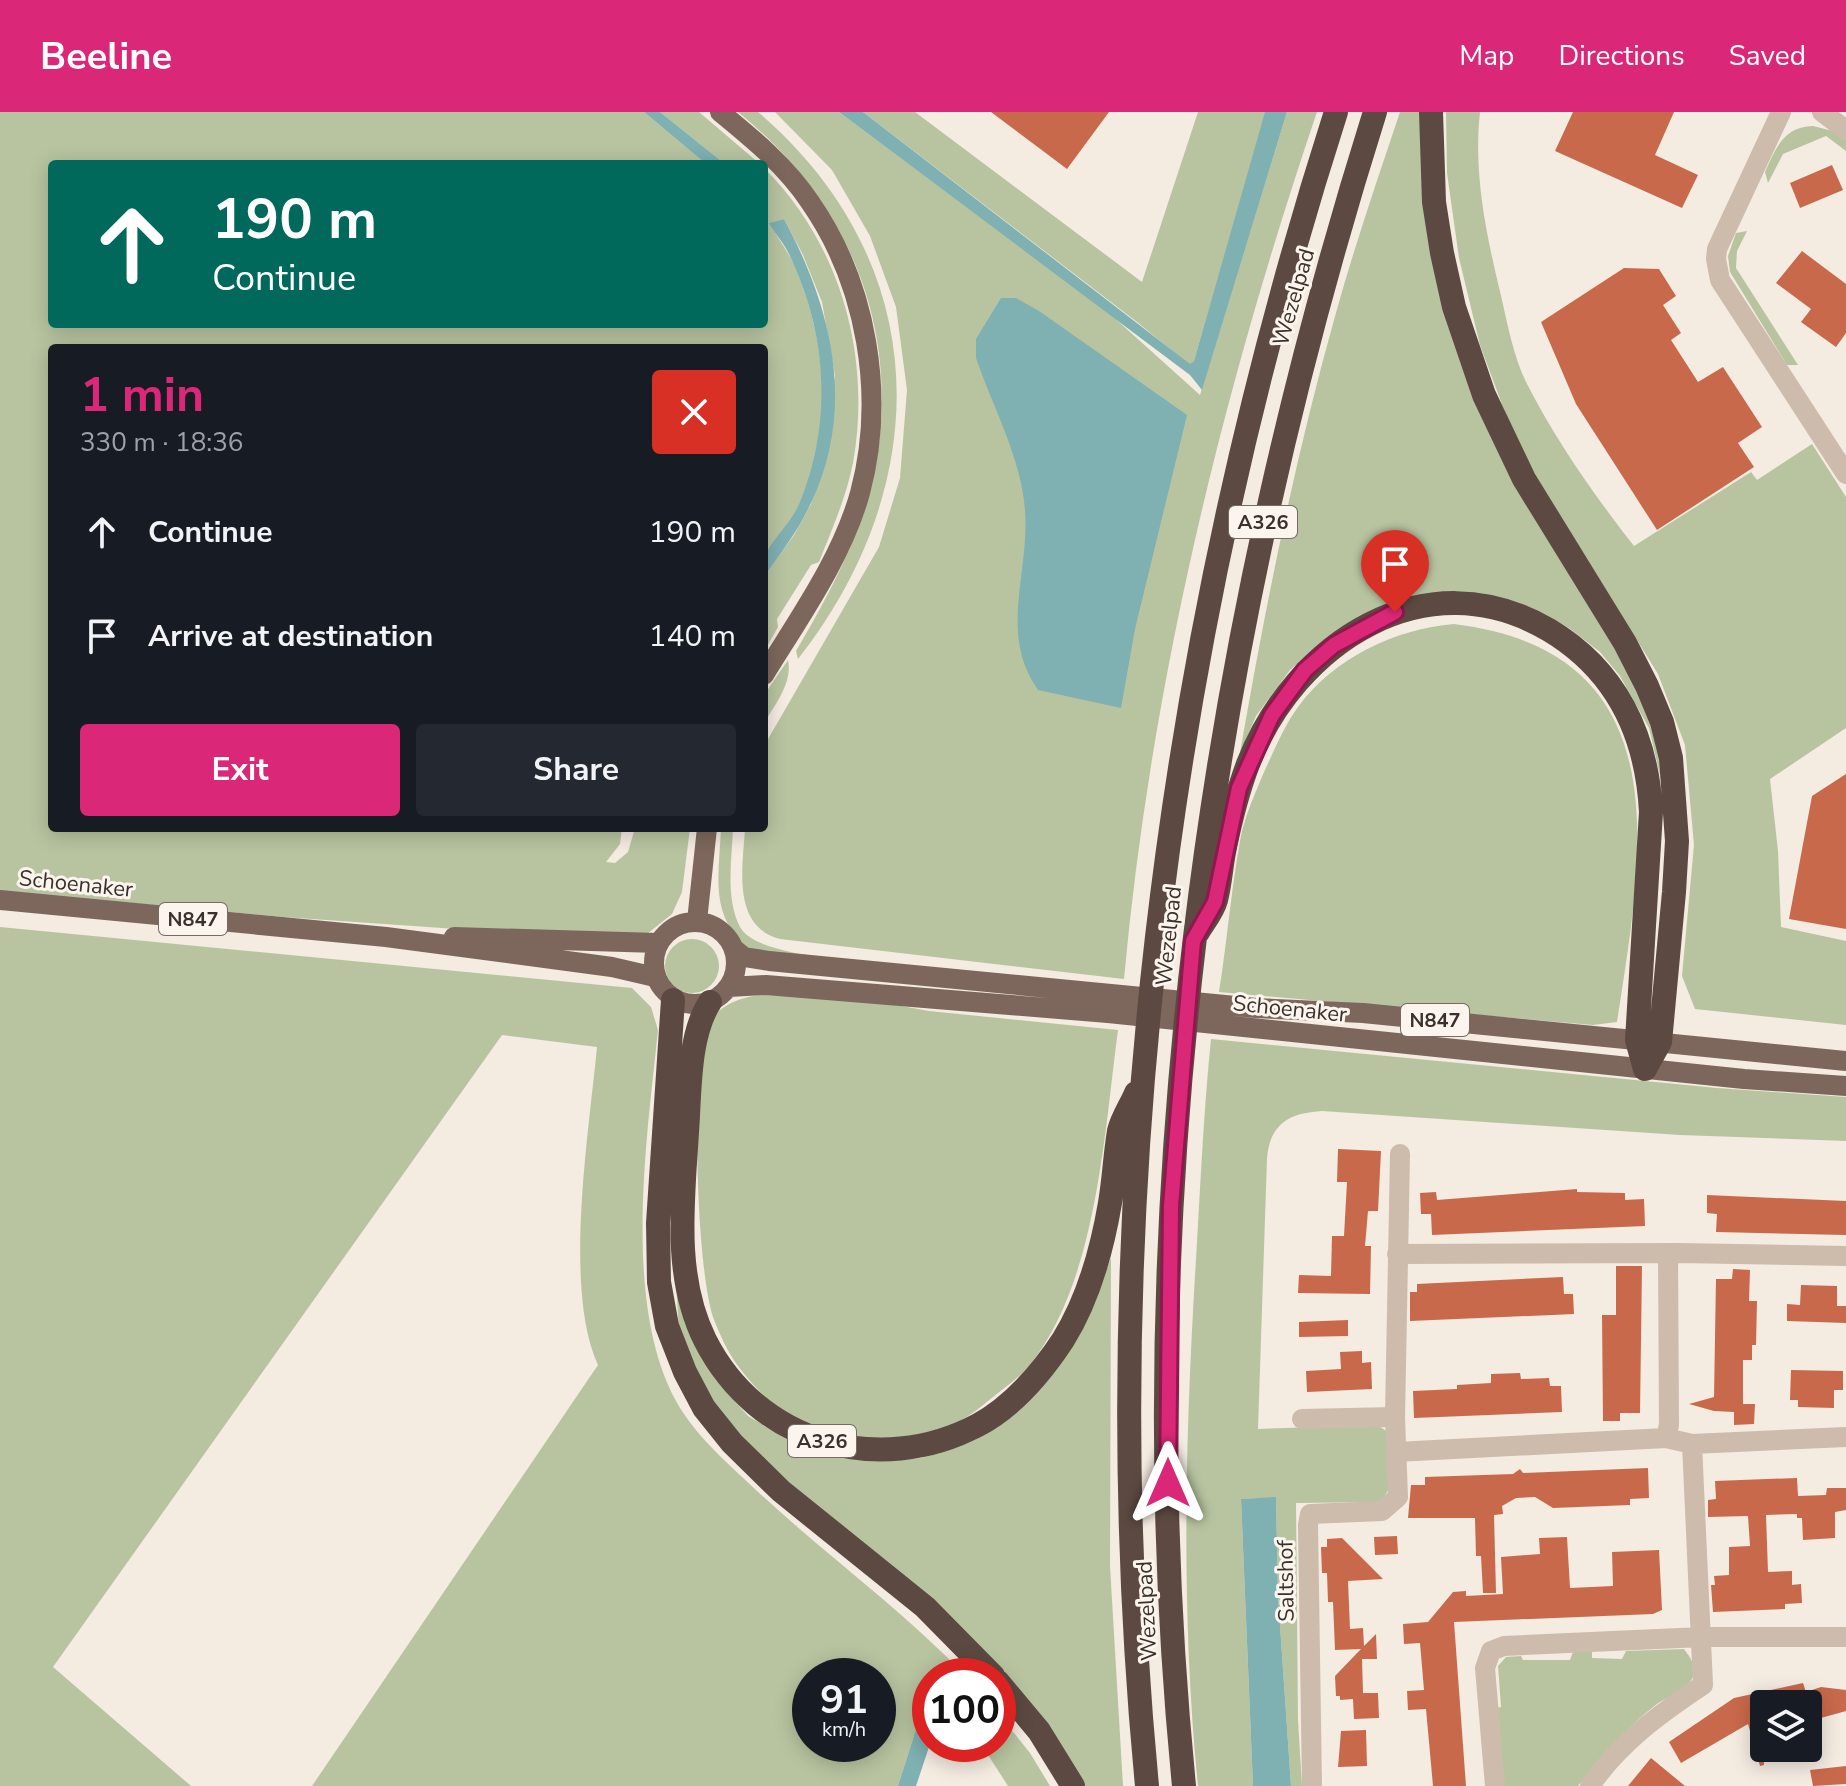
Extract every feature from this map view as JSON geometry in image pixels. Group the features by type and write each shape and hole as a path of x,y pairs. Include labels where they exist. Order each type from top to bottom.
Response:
{"highway":[{"name":"Wezelpad","path":"1147,1786 1131,1507 1134,1212 1143,1079 1169,840 1217,557 1289,263 1336,112"},
{"name":"Wezelpad","path":"1184,1786 1171,1613 1168,1409 1171,1206 1193,941 1212,802 1257,549 1302,360 1375,112"},
{"name":"A326","path":"1431,112 1434,202 1442,253 1454,307 1484,395 1524,479 1625,643 1662,722 1671,758 1677,841 1645,1069"},
{"name":"A326","path":"1193,941 1215,902 1230,822 1249,761 1272,715 1305,670 1334,645 1395,612 1428,605 1488,607 1544,627 1569,642 1595,664 1617,692 1638,735 1648,778 1651,838 1648,1041"},
{"name":"A326","path":"673,1000 658,1223 659,1282 667,1326 685,1372 704,1408 732,1443 781,1491 925,1607 975,1658"},
{"name":"A326","path":"710,1002 701,1016 695,1055 684,1178 684,1258 691,1302 705,1340 728,1376 755,1405 810,1437 843,1447 875,1451 948,1439 981,1424 1013,1400 1041,1370 1064,1339 1095,1266 1110,1202 1120,1129 1143,1079"},
{"path":"1016,1704 1039,1731 1073,1786"}],"main road":[{"path":"720,112 778,162 811,202 829,233 857,301 870,370 869,437 860,493 827,570 768,668"},
{"path":"697,921 707,832"},
{"name":"Schoenaker","path":"0,900 386,937 612,967 655,977"},
{"name":"N847","path":"658,943 669,930 697,921 715,927 733,948"},
{"name":"Schoenaker","path":"386,937 486,937 633,945 658,943"},
{"path":"658,943 654,954 655,977 662,990 673,1000 691,1005 710,1002 729,987 735,975 733,948"},
{"name":"Schoenaker","path":"733,948 744,957 769,961 1109,1004 1230,1016 1645,1069 1846,1086"},
{"name":"Schoenaker","path":"729,987 766,985 1109,1004"},
{"name":"Schoenaker","path":"1230,1016 1363,1013 1846,1061"}],"street":[{"path":"1781,112 1722,236 1716,259 1717,269 1720,280 1846,474"},
{"path":"1822,112 1846,130"},
{"name":"Saltshof","path":"1312,1786 1310,1514 1382,1511 1398,1497 1395,1417 1400,1154"},
{"path":"1666,1438 1669,1425 1668,1253"},
{"path":"1397,1254 1846,1256"},
{"path":"1302,1419 1395,1417"},
{"path":"1396,1452 1666,1438 1692,1444 1846,1437"},
{"path":"1590,1786 1633,1737 1661,1712 1703,1685 1692,1444"},
{"path":"1495,1786 1485,1668 1491,1651 1504,1646 1702,1637 1846,1637"}],"green space":[{"path":"0,112 644,112 701,160 48,160 48,328 768,328 768,172 791,198 813,231 831,267 853,344 858,383 858,423 847,489 819,562 811,565 777,619 778,627 768,645 768,571 811,504 835,376 822,302 784,219 770,223 797,271 815,329 820,359 821,420 810,480 798,508 768,553 768,344 48,344 48,832 622,832 620,844 606,862 615,863 628,852 634,832 690,832 682,892 672,914 647,934 500,932 283,917 0,891"},
{"path":"660,112 699,112 755,160 720,160"},
{"path":"738,112 758,112 816,171 858,236 885,304 896,375 893,448 875,520 843,591 798,659 796,651 841,568 868,501 881,426 881,374 874,324 860,276 839,231 812,188 778,148"},
{"path":"775,112 839,112 1110,314 1200,395 1287,112 1317,112 1251,324 1195,540 1152,758 1124,979 780,939 764,932 747,908 742,877 745,832 768,832 768,739 879,547 900,478 907,390 896,307 870,236 832,170"},
{"path":"863,112 915,112 1142,282 1198,112 1266,112 1194,361 1190,365"},
{"path":"1400,112 1424,112 1470,370 1656,714 1665,797 1649,728 1620,676 1600,652 1569,628 1527,606 1492,597 1366,614 1329,636 1290,670 1256,716 1240,753 1270,590 1306,428 1349,268"},
{"path":"1446,112 1480,112 1478,160 1483,207 1509,331 1522,372 1563,446 1634,546 1751,472 1757,480 1812,444 1846,497 1846,728 1770,779 1778,851 1781,927 1846,941 1846,1025 1695,1009 1682,976 1694,845 1685,745 1658,674 1528,464 1503,407 1480,345 1459,258 1447,173"},
{"path":"1813,126 1833,131 1846,140 1846,151 1826,136 1783,154 1768,183 1765,172 1782,140 1794,130"},
{"path":"1747,231 1737,251 1736,268 1798,365 1787,365 1730,272 1728,256 1736,233"},
{"path":"1454,624 1528,642 1580,674 1613,718 1631,770 1637,829 1635,892 1617,1022 1593,1025 1219,992 1242,832 1264,772 1293,714 1329,674 1367,649 1410,632"},
{"path":"788,660 786,685 768,717 768,689"},
{"path":"721,832 733,832 732,904 740,927 750,937 786,951 893,965 753,952 729,925 719,896"},
{"path":"0,927 632,988 651,1007 658,1030 643,1219 649,1316 659,1361 676,1401 703,1438 783,1515 948,1658 912,1658 912,1742 898,1786 312,1786 598,1365 588,1333 580,1253 581,1209 597,1047 502,1035 53,1667 191,1786 0,1786"},
{"path":"692,939 711,947 719,966 711,985 692,993 673,985 665,966 673,947"},
{"path":"760,995 852,997 929,1011 1118,1030 1094,1206 1070,1293 1052,1332 1029,1366 975,1411 946,1428 915,1438 882,1440 827,1432 806,1425 768,1400 752,1383 734,1361 718,1330 707,1293 700,1217 697,1127 702,1052 707,1028 715,1014 736,1001"},
{"path":"1211,1039 1717,1088 1846,1097 1846,1141 1680,1135 1322,1111 1300,1114 1283,1122 1277,1129 1267,1158 1258,1429 1377,1425 1388,1432 1389,1489 1381,1502 1296,1503 1298,1720 1302,1786 1291,1786 1278,1596 1276,1498 1241,1499 1253,1786 1198,1786 1189,1659 1187,1467 1195,1276"},
{"path":"1111,1258 1110,1566 1123,1786 1079,1786 1053,1743 1016,1708 1016,1658 964,1658 790,1493 706,1401 679,1332 676,1282 693,1339 716,1380 748,1416 793,1443 832,1457 876,1461 922,1458 975,1440 1005,1420 1088,1311"},
{"path":"1684,1649 1694,1669 1693,1678 1635,1722 1578,1786 1504,1786 1497,1708 1501,1707 1498,1666 1506,1657 1570,1660 1573,1652 1592,1652 1592,1658 1622,1659 1626,1651"},
{"path":"1016,1736 1050,1786 1008,1786 993,1762 1016,1762"}],"water":[{"path":"644,112 660,112 720,160 701,160"},
{"path":"839,112 863,112 1190,364 1194,361 1265,112 1287,112 1202,390 1190,375"},
{"path":"784,219 815,288 833,359 835,395 833,432 824,469 800,524 768,571 768,551 796,510 811,471 821,409 818,346 811,315 789,254 769,223"},
{"path":"1001,298 1016,298 1039,311 1187,415 1135,629 1121,708 1038,690 1026,669 1018,625 1025,533 1022,490 1012,452 976,358 976,339"},
{"path":"1276,1497 1278,1596 1291,1786 1253,1786 1241,1499"},
{"path":"912,1742 912,1762 924,1762 916,1786 898,1786"}],"building":[{"path":"991,112 1109,112 1067,169"},
{"path":"1573,112 1674,112 1655,155 1698,175 1682,208 1555,151"},
{"path":"1832,165 1843,190 1800,208 1790,183"},
{"path":"1802,251 1846,284 1846,333 1836,347 1801,322 1811,309 1776,283"},
{"path":"1624,268 1659,269 1676,296 1663,305 1681,333 1671,340 1698,382 1723,367 1762,427 1738,443 1754,467 1657,530 1576,404 1541,322"},
{"path":"1846,774 1846,929 1789,919 1812,796"},
{"path":"1338,1149 1381,1151 1378,1211 1368,1211 1365,1246 1371,1246 1370,1294 1298,1293 1299,1275 1331,1276 1332,1236 1344,1236 1347,1182 1337,1182"},
{"path":"1577,1189 1577,1192 1625,1193 1625,1200 1644,1199 1645,1226 1432,1235 1431,1214 1421,1214 1420,1193 1436,1192 1437,1200"},
{"path":"1707,1195 1846,1201 1846,1235 1716,1232 1717,1214 1707,1213"},
{"path":"1616,1266 1642,1266 1640,1413 1620,1413 1620,1421 1603,1421 1602,1315 1616,1315"},
{"path":"1733,1269 1750,1270 1749,1301 1757,1301 1756,1345 1752,1345 1752,1360 1743,1360 1743,1404 1755,1404 1754,1424 1734,1425 1734,1412 1714,1411 1689,1404 1714,1397 1716,1279 1732,1279"},
{"path":"1563,1277 1564,1294 1573,1294 1574,1314 1410,1321 1410,1292 1417,1292 1417,1284"},
{"path":"1801,1285 1837,1286 1837,1306 1846,1306 1846,1323 1787,1321 1787,1304 1800,1305"},
{"path":"1348,1320 1348,1336 1299,1337 1299,1322"},
{"path":"1362,1351 1362,1363 1371,1362 1372,1389 1307,1392 1306,1371 1341,1369 1340,1352"},
{"path":"1791,1370 1843,1371 1843,1390 1834,1390 1834,1408 1798,1407 1798,1400 1790,1400"},
{"path":"1520,1373 1521,1379 1549,1378 1550,1386 1561,1386 1562,1412 1414,1418 1413,1391 1457,1389 1457,1385 1491,1383 1491,1374"},
{"path":"1648,1468 1649,1498 1630,1499 1630,1505 1553,1508 1535,1497 1516,1498 1502,1506 1503,1514 1494,1515 1496,1593 1483,1593 1481,1556 1476,1556 1475,1518 1408,1518 1411,1485 1425,1485 1425,1477 1513,1474 1520,1469 1523,1473"},
{"path":"1797,1478 1798,1496 1826,1495 1827,1488 1846,1488 1846,1510 1835,1512 1835,1538 1803,1540 1802,1518 1797,1518 1797,1514 1766,1515 1768,1572 1792,1571 1792,1585 1801,1584 1802,1603 1785,1604 1785,1609 1713,1612 1711,1585 1715,1585 1714,1576 1729,1575 1729,1547 1750,1546 1748,1516 1708,1517 1708,1500 1716,1499 1715,1481"},
{"path":"1397,1536 1398,1554 1375,1555 1374,1537"},
{"path":"1567,1537 1570,1588 1613,1586 1612,1552 1659,1550 1662,1610 1653,1614 1454,1622 1466,1786 1433,1786 1426,1709 1408,1710 1407,1691 1424,1690 1420,1643 1404,1644 1403,1624 1428,1622 1453,1592 1466,1591 1466,1596 1503,1594 1501,1557 1540,1554 1539,1538"},
{"path":"1342,1538 1383,1579 1348,1581 1350,1629 1363,1628 1364,1646 1376,1634 1377,1659 1362,1659 1363,1693 1378,1693 1379,1718 1354,1719 1353,1699 1340,1700 1340,1696 1336,1696 1335,1676 1361,1649 1335,1650 1333,1602 1328,1602 1327,1573 1322,1573 1321,1547 1327,1547 1327,1539"},
{"path":"1803,1683 1805,1690 1771,1690"},
{"path":"1821,1687 1846,1690 1846,1711 1822,1718 1822,1690 1812,1690"},
{"path":"1750,1695 1750,1731 1748,1724 1681,1763 1669,1742 1734,1698"},
{"path":"1366,1730 1367,1766 1338,1767 1341,1731"},
{"path":"1651,1758 1685,1786 1628,1786"},
{"path":"1846,1766 1846,1784 1813,1786 1810,1770"}],"route":[{"path":"1168,1483 1171,1206 1193,941 1215,902 1230,822 1249,761 1286,692 1305,670 1334,645 1395,612"}]}
